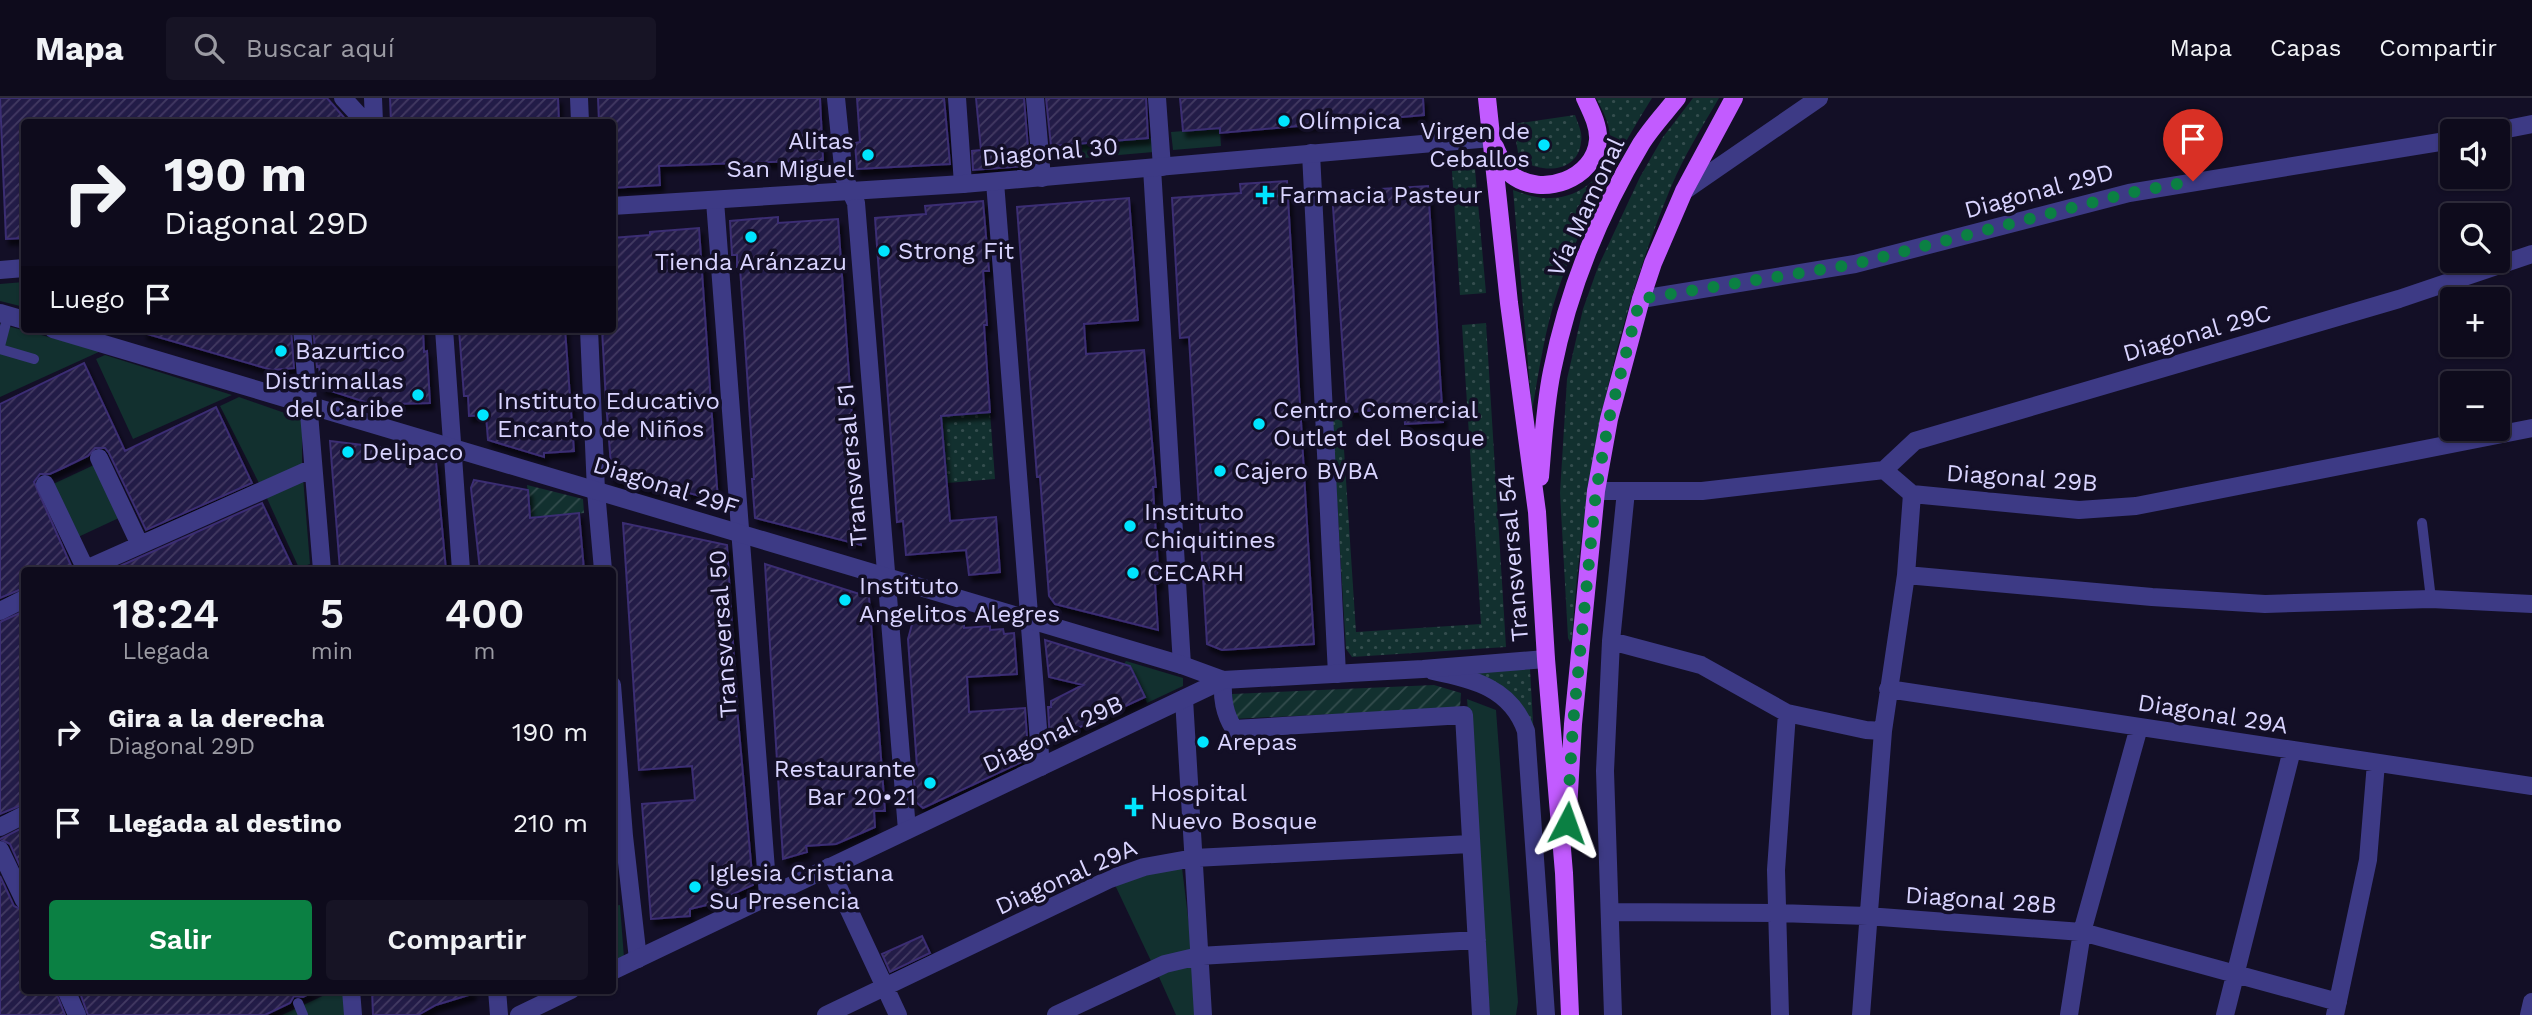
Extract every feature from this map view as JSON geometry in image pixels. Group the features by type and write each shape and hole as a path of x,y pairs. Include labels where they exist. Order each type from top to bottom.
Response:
{"main road":[{"name":"Transversal 54","path":"1487,98 1509,303 1537,512 1564,873 1570,1015"},
{"path":"1490,138 1500,160 1511,175 1538,184 1552,185 1574,178 1589,163 1598,139 1596,125 1585,98"},
{"name":"Vía Mamonal","path":"1537,512 1543,435 1552,372 1586,254 1642,142 1677,98"},
{"path":"1564,873 1573,724 1596,491 1609,419 1640,299 1685,191 1734,98"}],"street":[{"path":"343,98 362,119"},
{"path":"373,98 374,119"},
{"path":"579,98 580,119"},
{"name":"Transversal 51","path":"836,98 844,177 856,203 907,830"},
{"path":"957,98 963,184"},
{"path":"1035,98 1042,178"},
{"path":"1157,98 1157,168 1182,665"},
{"path":"1685,191 1819,98"},
{"path":"2510,128 2532,124"},
{"name":"Diagonal 30","path":"616,206 995,182 1490,138"},
{"name":"Diagonal 29D","path":"1640,299 1855,264 2129,193 2440,142"},
{"path":"1311,153 1337,674"},
{"path":"995,182 1041,767"},
{"name":"Transversal 50","path":"715,201 768,896"},
{"name":"Diagonal 29C","path":"1884,470 1915,441 2399,299 2532,254"},
{"path":"0,270 21,268"},
{"name":"Diagonal 29F","path":"66,333 1182,665 1223,680"},
{"path":"302,333 322,567"},
{"path":"444,333 461,567"},
{"path":"589,333 596,491 603,567"},
{"name":"Diagonal 29B","path":"1884,470 1912,494 2079,510 2136,506 2532,428"},
{"path":"99,458 140,545"},
{"path":"92,567 313,468"},
{"path":"1596,491 1702,491 1884,470"},
{"path":"45,484 84,567"},
{"path":"1613,1015 1605,771 1611,641 1626,491"},
{"path":"1861,1015 1883,731 1906,575 1912,494"},
{"path":"1906,575 2152,597 2265,604 2431,598 2532,604"},
{"path":"0,611 21,600"},
{"path":"1611,641 1701,665 1787,713 1866,730 1883,731"},
{"name":"Diagonal 29B","path":"616,969 1223,680 1546,659"},
{"path":"1423,669 1470,678 1486,684 1506,699 1526,731 1546,1015"},
{"path":"1223,680 1222,695 1226,716 1234,729 1464,715 1481,1015"},
{"name":"Diagonal 29A","path":"1888,689 2532,786"},
{"path":"1184,699 1203,1015"},
{"path":"1780,1015 1781,971 1776,870 1787,713"},
{"path":"2068,1015 2082,932 2139,727"},
{"path":"2225,1015 2292,750"},
{"path":"2336,1008 2368,860 2376,763"},
{"path":"616,786 618,837 638,959"},
{"path":"0,827 21,816"},
{"name":"Diagonal 29A","path":"826,1015 1110,879 1144,867 1194,858 1470,844"},
{"path":"0,850 21,894"},
{"path":"829,867 898,1015"},
{"name":"Diagonal 28B","path":"1611,912 1867,916 2082,932 2235,973 2336,1008"},
{"path":"1056,1015 1166,964 1199,956 1477,940"},
{"path":"68,994 77,1015"},
{"path":"497,994 499,1015"},
{"path":"519,1015 562,994"},
{"path":"2529,1015 2532,1002"}],"lane":[{"path":"11,316 0,348 34,359"},
{"path":"2422,523 2431,598"},
{"path":"298,1003 303,1015"}],"green space":[{"path":"1596,98 1652,98 1599,191 1567,265 1549,320 1532,411 1513,190 1540,198 1562,197 1592,181 1606,162 1610,139 1604,113"},
{"path":"1693,98 1719,98 1671,187 1650,241 1616,352 1592,465 1570,642 1560,493 1567,379 1583,309 1598,267 1640,177 1663,137"},
{"path":"1575,115 1581,139 1578,153 1573,160 1556,168 1547,168 1537,167 1519,158 1513,124"},
{"path":"1220,128 1221,146 1173,150 1171,132"},
{"path":"1152,138 1154,152 1049,161 1047,146"},
{"path":"1475,169 1486,293 1460,295 1452,171"},
{"path":"21,282 21,306 0,301 0,284"},
{"path":"1486,323 1506,647 1352,657 1346,649 1332,420 1342,419 1356,632 1481,624 1462,325"},
{"path":"0,324 21,330 21,333 34,333 101,351 0,397"},
{"path":"105,355 232,395 133,439 96,359"},
{"path":"239,397 302,419 302,464 259,483 220,406"},
{"path":"990,412 995,479 947,483 944,450 892,454 890,437 942,433 941,416"},
{"path":"96,464 121,517 76,538 51,485"},
{"path":"303,477 310,564 299,567 265,494"},
{"path":"527,485 583,499 584,513 531,518"},
{"path":"1126,661 1183,678 1183,686 1147,703 1131,666 1124,664"},
{"path":"1530,669 1534,739 1528,717 1451,673"},
{"path":"1434,685 1461,693 1460,708 1233,719 1232,694"},
{"path":"1467,699 1496,710 1518,1002 1516,1015 1490,1015"},
{"path":"1155,868 1182,868 1192,949 1151,961 1115,885"},
{"path":"620,905 624,958 616,962 616,906"},
{"path":"1194,967 1197,1015 1176,1015 1159,977 1168,970"},
{"path":"327,994 343,994 345,1015 282,1015"}],"building":[{"path":"0,98 327,98 345,119 21,119 21,238 6,239"},
{"path":"390,98 558,98 559,119 391,119"},
{"path":"598,98 820,98 823,160 659,166 660,185 616,188 616,119 599,119"},
{"path":"857,98 944,98 950,164 857,169 855,143 860,142"},
{"path":"976,98 1024,98 1028,148 1025,148 1025,166 973,170 972,151 981,150"},
{"path":"1046,98 1146,98 1148,138 1051,146"},
{"name":"Olímpica","path":"1180,98 1423,98 1424,115 1220,133 1220,128 1183,131"},
{"path":"1287,181 1314,644 1222,650 1207,644 1189,337 1180,338 1172,198 1241,193 1240,184"},
{"path":"1428,186 1443,422 1405,424 1404,409 1347,412 1332,192"},
{"path":"1129,198 1138,320 1084,324 1086,354 1144,350 1156,487 1153,487 1159,583 1155,584 1158,630 1055,604 1049,596 1040,477 1037,477 1017,207"},
{"path":"983,201 989,271 983,271 990,412 941,416 950,521 996,517 1000,572 969,575 966,550 906,555 903,521 897,522 875,218 926,214 925,206"},
{"path":"778,217 778,223 838,219 861,545 755,518 740,267 737,267 737,255 732,255 730,221"},
{"path":"699,228 718,501 656,484 657,491 612,478 602,333 616,333 616,238 650,235 650,232"},
{"path":"144,333 291,333 294,368 272,370"},
{"path":"313,333 423,333 430,403 393,404 393,411 322,388 319,366 317,367"},
{"path":"459,333 565,333 574,451 544,453 544,457 488,440 486,415 469,416 468,396 464,396"},
{"path":"84,363 125,451 216,407 252,483 146,530 109,453 105,448 95,448 88,456 65,467 50,474 40,474 34,482 72,567 21,567 21,589 0,598 0,404"},
{"path":"330,441 379,447 436,462 446,567 340,567"},
{"path":"474,480 528,490 530,518 579,513 584,567 480,567 471,488"},
{"path":"262,503 293,567 118,567"},
{"path":"623,523 727,545 737,708 753,885 711,904 690,909 690,916 651,919 642,804 695,800 692,766 639,770"},
{"path":"765,564 869,597 885,811 874,811 875,827 836,844 806,846 807,852 783,859"},
{"path":"917,606 964,620 964,628 990,626 990,630 1003,629 1004,634 1014,633 1017,674 967,677 969,712 1025,708 1028,751 1028,759 923,808 916,802 913,769 917,767 908,639"},
{"path":"21,612 21,805 0,814 0,622"},
{"path":"1045,640 1130,666 1145,697 1050,741 1048,707 1051,707 1051,701 1083,685 1049,677"},
{"path":"21,828 21,868 10,844 0,839"},
{"path":"0,876 14,906 21,910 21,994 57,994 65,1015 0,1015"},
{"path":"922,936 930,953 890,972 882,954"},
{"path":"80,994 309,994 303,997 294,996 290,1003 265,1015 88,1015"},
{"path":"372,994 472,994 436,1005 418,1015 373,1015"}],"place":[{"name":"Olímpica","path":"1284,121"},
{"name":"Virgen de Ceballos","path":"1544,145"},
{"name":"Alitas San Miguel","path":"868,155"},
{"name":"Farmacia Pasteur","path":"1265,195"},
{"name":"Tienda Aránzazu","path":"751,237"},
{"name":"Strong Fit","path":"884,251"},
{"name":"Bazurtico","path":"281,351"},
{"name":"Distrimallas del Caribe","path":"418,395"},
{"name":"Instituto Educativo Encanto de Niños","path":"483,415"},
{"name":"Centro Comercial Outlet del Bosque","path":"1259,424"},
{"name":"Delipaco","path":"348,452"},
{"name":"Cajero BVBA","path":"1220,471"},
{"name":"Instituto Chiquitines","path":"1130,526"},
{"name":"CECARH","path":"1133,573"},
{"name":"Instituto Angelitos Alegres","path":"845,600"},
{"name":"Arepas","path":"1203,742"},
{"name":"Restaurante Bar 20•21","path":"930,783"},
{"name":"Hospital Nuevo Bosque","path":"1134,807"},
{"name":"Iglesia Cristiana Su Presencia","path":"695,887"}],"route":[{"path":"1567,823 1573,724 1596,491 1609,419 1640,299 1855,264 2129,193 2193,181"}]}
